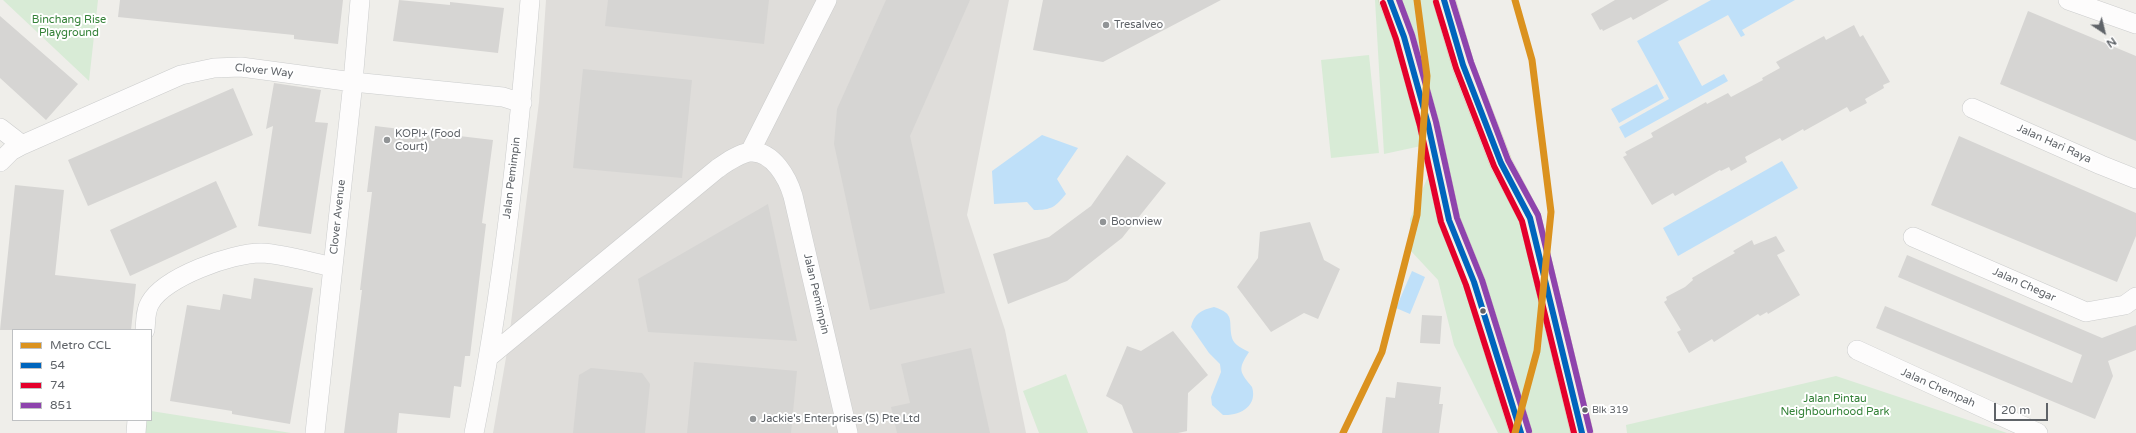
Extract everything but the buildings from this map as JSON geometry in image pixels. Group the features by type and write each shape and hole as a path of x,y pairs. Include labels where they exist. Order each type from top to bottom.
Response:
{"main road":[{"path":"1390,0 1404,37 1428,124 1449,220 1474,282 1521,433"},
{"path":"1444,0 1463,65 1496,149 1530,218 1582,433"}],"street":[{"name":"Clover Avenue","path":"315,433 353,82 360,0"},
{"name":"Jalan Pemimpin","path":"474,433 490,356 522,102 530,0"},
{"path":"490,356 717,169 733,159 750,152 827,0"},
{"path":"2068,0 2136,24"},
{"name":"Clover Way","path":"0,162 11,151 22,145 181,75 214,68 241,67 353,82 503,97 522,102"},
{"name":"Jalan Hari Raya","path":"1972,108 2101,166 2136,179"},
{"path":"0,128 22,145"},
{"name":"Jalan Pemimpin","path":"750,152 764,155 774,163 782,171 790,188 848,433"},
{"name":"Jalan Chegar","path":"1913,237 2086,312 2125,305 2136,296"},
{"path":"145,329 149,304 161,289 174,280 231,257 252,254 270,254 333,267"},
{"name":"Jalan Chempah","path":"1856,350 2023,429 2038,433"},
{"path":"136,433 137,421"}],"shaded area":[{"path":"546,0 1009,0 967,215 1005,330 1026,433 493,433 508,346 539,102"}],"green space":[{"name":"Binchang Rise Playground","path":"3,0 98,0 89,81"},
{"path":"1375,0 1444,0 1530,218 1582,433 1498,433 1454,345 1438,280 1410,250 1410,219 1429,174 1421,146 1384,154"},
{"path":"1369,55 1379,153 1331,158 1321,60"},
{"path":"1066,374 1088,433 1039,433 1023,391"},
{"name":"Jalan Pintau Neighbourhood Park","path":"1836,376 2007,433 1627,433 1626,425"},
{"path":"152,411 291,433 141,433 142,421 152,421"}],"water":[{"path":"1711,0 1795,0 1742,30 1745,35 1741,37 1728,15 1678,42 1702,86 1724,74 1728,81 1625,138 1619,127 1669,99 1637,41"},
{"path":"1657,84 1664,98 1619,123 1611,109"},
{"path":"1042,135 1078,148 1057,179 1066,194 1056,205 1045,209 1034,210 1027,202 994,204 992,171"},
{"path":"1782,161 1798,188 1678,256 1663,228"},
{"path":"1412,271 1425,277 1410,314 1396,308"},
{"path":"1214,307 1226,312 1230,319 1233,340 1249,352 1243,363 1242,371 1252,387 1252,400 1246,408 1236,414 1223,415 1212,405 1211,397 1221,372 1220,364 1209,353 1191,327 1194,319 1199,313"}],"metro line":[{"name":"CCL","path":"1343,433 1382,352 1417,215 1427,76 1417,0"},
{"name":"CCL","path":"1515,0 1532,60 1551,212 1537,351 1515,433"}],"transit line":[{"name":"54","path":"1390,0 1404,37 1428,124 1449,220 1474,282 1521,433"},
{"name":"851","path":"1399,0 1412,35 1436,122 1457,218 1482,280 1529,431"},
{"name":"54","path":"1444,0 1463,65 1501,163 1530,218 1582,433"},
{"name":"851","path":"1452,0 1471,62 1508,160 1538,215 1590,431"},
{"name":"74","path":"1436,2 1456,68 1494,166 1522,221 1574,433"},
{"name":"74","path":"1383,3 1396,39 1420,126 1441,222 1466,285 1513,433"}],"place":[{"name":"Tresalveo","path":"1106,25"},
{"name":"KOPI+ (Food Court)","path":"387,140"},
{"name":"Boonview","path":"1103,222"},
{"name":"Blk 319","path":"1585,410"},
{"name":"Jackie's Enterprises (S) Pte Ltd","path":"753,419"}]}
